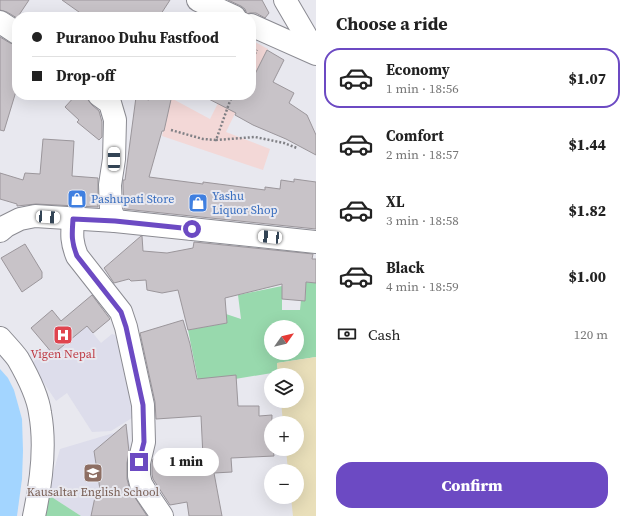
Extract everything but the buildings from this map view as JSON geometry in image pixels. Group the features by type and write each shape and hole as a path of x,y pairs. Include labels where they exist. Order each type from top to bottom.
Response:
{"street":[{"path":"198,0 224,12"},
{"path":"285,0 316,54"},
{"path":"0,22 12,30"},
{"path":"256,27 316,54"},
{"path":"106,100 110,103 115,120 114,159 110,185 111,210 115,221"},
{"path":"0,231 6,226 20,219 35,216 115,221 316,242"},
{"path":"73,219 73,247 77,256 121,312 126,327 143,405 144,442 139,462 139,476 147,494 162,516"},
{"path":"0,338 17,359 33,389 40,412 42,464 34,516"}],"path":[{"path":"216,140 230,100"},
{"path":"171,130 203,140 255,137 284,143 297,148"}],"shaded area":[{"path":"256,43 268,49 256,72"},
{"path":"171,100 175,100 210,119 220,100 242,100 226,132 270,149 263,170 162,136"},
{"path":"87,326 101,343 112,334 115,335 140,413 111,431 92,432 67,393 56,401 31,364 48,348 53,354"},
{"name":"Kausaltar English School","path":"127,429 132,461 156,516 81,516 47,494 60,449"}],"green space":[{"path":"306,282 316,283 316,357 304,359 304,320 264,320 264,360 296,360 277,363 278,368 264,368 264,374 199,385 188,330 227,323 226,314 241,319 238,295 282,286 282,310 300,310 301,300 305,300"},
{"path":"47,494 81,516 40,516"}],"sand":[{"path":"316,357 316,516 293,516 292,504 304,504 304,464 287,464 287,456 304,456 304,416 282,416 282,408 304,408 304,368 277,368 277,363"}],"water":[{"path":"0,369 8,378 14,390 22,419 22,479 17,516 0,516"}],"place":[{"name":"Pashupati Store","path":"77,199"},
{"name":"Yashu Liquor Shop","path":"198,203"},
{"name":"Vigen Nepal","path":"63,335"},
{"name":"Kausaltar English School","path":"93,473"}],"route":[{"path":"139,462 144,442 143,405 126,327 121,312 77,256 73,247 73,219 115,221 192,229"}]}
